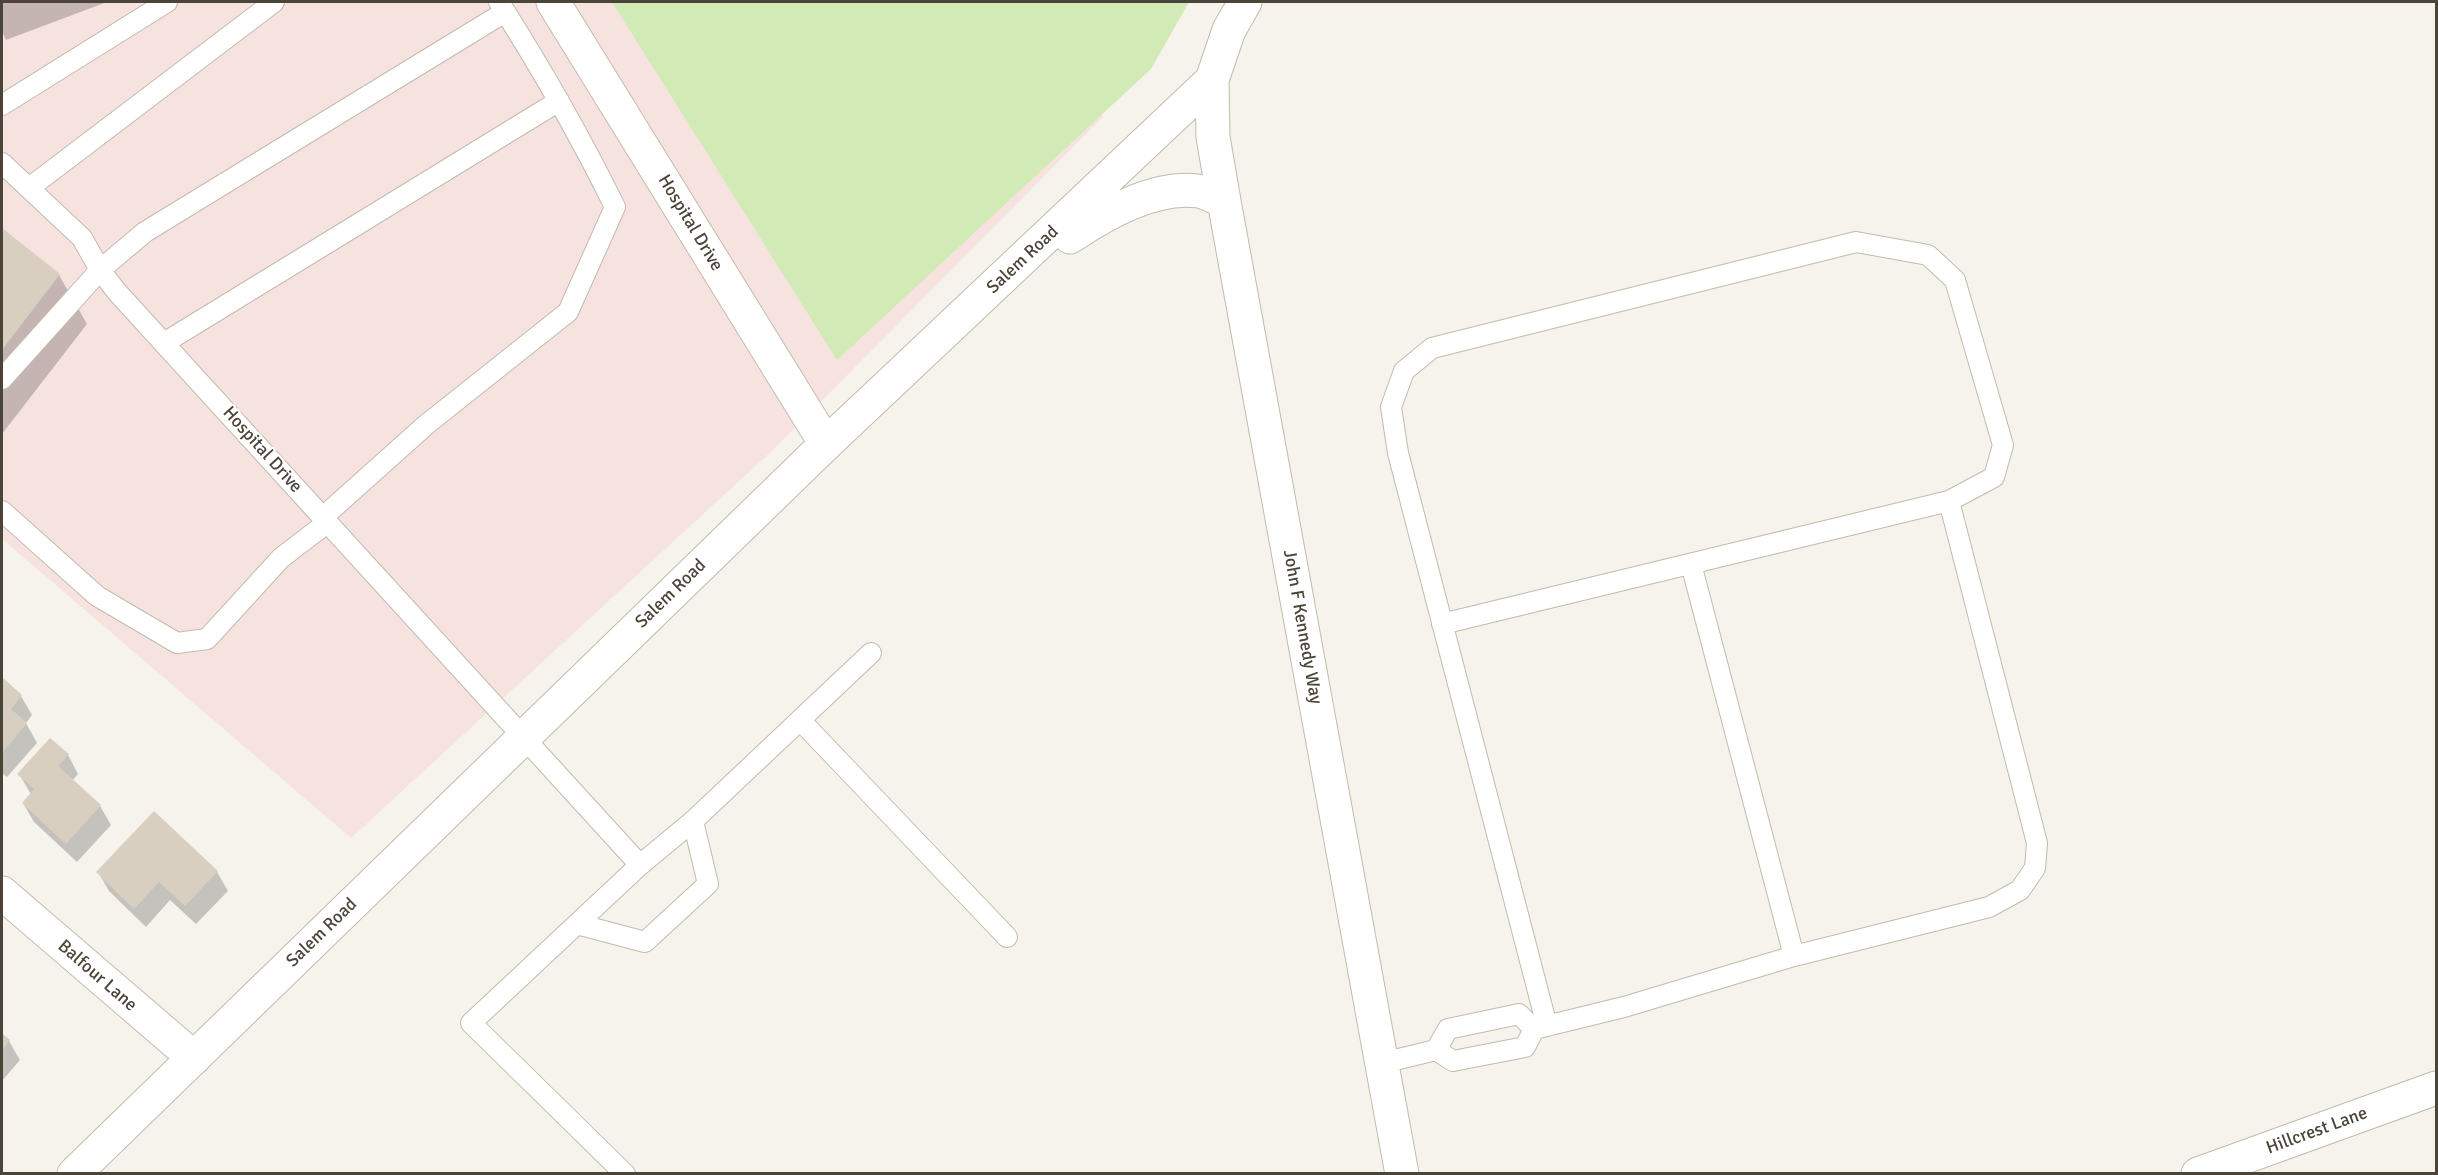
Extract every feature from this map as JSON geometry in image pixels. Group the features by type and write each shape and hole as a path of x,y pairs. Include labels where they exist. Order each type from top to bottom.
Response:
{"street":[{"name":"Hospital Drive","path":"553,2 826,444"},
{"name":"Salem Road","path":"74,1173 826,444 1212,80 1229,30 1245,2"},
{"name":"John F Kennedy Way","path":"1212,80 1213,137 1224,201 1402,1173"},
{"path":"989,292 1104,214 1165,192 1199,191 1224,201"},
{"name":"Balfour Lane","path":"2,893 194,1058"},
{"name":"Hillcrest Lane","path":"2198,1173 2436,1088"}],"lane":[{"path":"2,105 167,2"},
{"path":"28,188 274,2"},
{"path":"2,379 100,270 145,232 502,7 559,101 615,207 568,312 427,424 281,558 207,639 177,643 97,596 2,511"},
{"path":"164,343 559,101"},
{"name":"Hospital Drive","path":"2,163 82,238 100,270 117,292 640,865"},
{"path":"1442,624 1949,501 1994,477 2003,445 1955,280 1928,255 1856,242 1432,348 1404,371 1391,406 1398,453 1540,1027"},
{"path":"1382,1063 1437,1050 1453,1061 1525,1047 1540,1027 1624,1007 1794,956 1989,907 2020,890 2035,868 2037,843 1949,501"},
{"path":"1691,564 1794,956"},
{"path":"625,1173 471,1023 640,865 693,820 871,652"},
{"path":"800,720 1007,937"},
{"path":"577,924 645,942 708,884 693,820"},
{"path":"1437,1050 1448,1029 1519,1014 1540,1027"}],"shaded area":[{"path":"2,2 1034,2 1103,117 775,448 351,838 2,539"}],"green space":[{"path":"612,2 1189,2 1151,69 837,360"}],"building":[{"path":"2,228 60,274 2,350"},
{"path":"2,677 22,695 11,709 27,723 2,753"},
{"path":"50,738 69,754 58,766 101,805 66,844 22,803 34,789 17,774"},
{"path":"154,811 218,871 185,906 159,882 134,909 96,872"},
{"path":"2,1033 10,1040 2,1050"}]}
